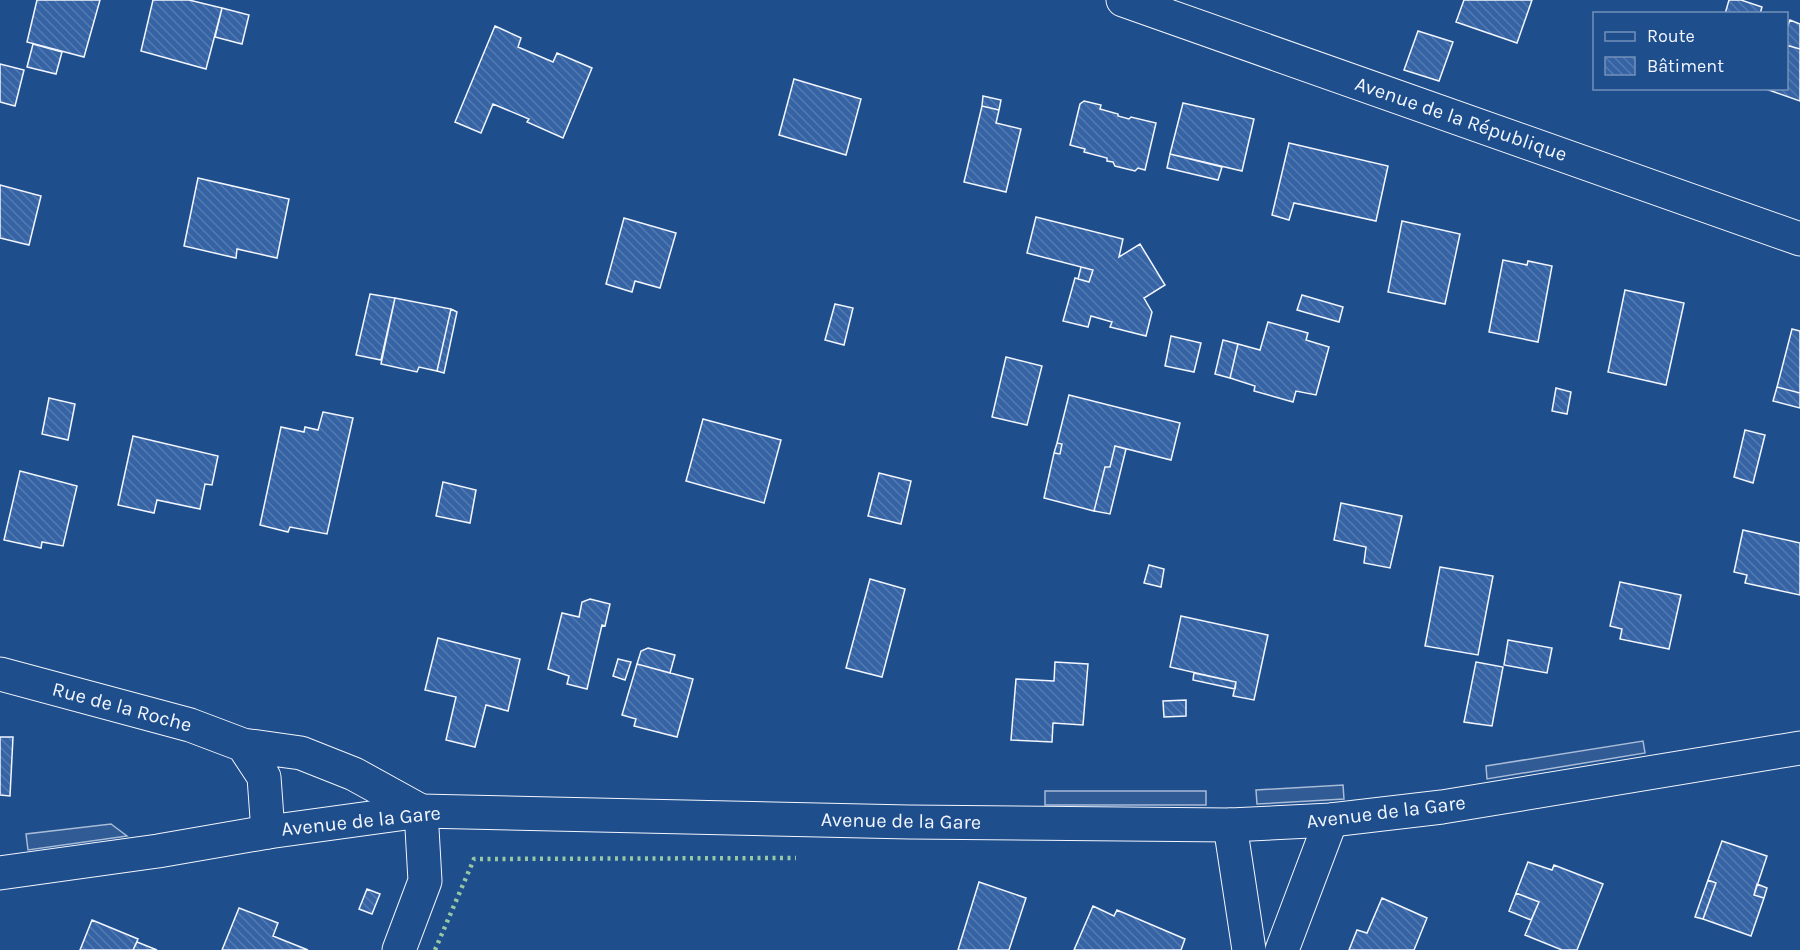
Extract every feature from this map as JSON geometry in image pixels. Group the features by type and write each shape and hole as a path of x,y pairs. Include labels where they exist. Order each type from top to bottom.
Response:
{"street":[{"name":"Avenue de la République","path":"1123,0 1166,7 1800,239"},
{"name":"Rue de la Roche","path":"0,674 186,723 243,745 301,753 354,774 421,811"},
{"path":"243,745 264,777 268,832"},
{"name":"Avenue de la Gare","path":"0,873 421,811 897,822 1230,825 1331,820 1442,807 1800,748"},
{"path":"399,950 425,881 421,811"},
{"path":"1282,950 1331,820"},
{"path":"1230,825 1249,950"}],"shaded area":[{"path":"1643,741 1645,753 1487,779 1486,766"},
{"path":"1343,785 1344,799 1257,804 1256,790"},
{"path":"1045,791 1206,791 1206,805 1045,805"},
{"path":"111,824 127,836 28,850 26,834"}],"building":[{"path":"37,0 100,0 84,57 27,42"},
{"path":"153,0 189,0 222,8 206,69 141,51"},
{"path":"1464,0 1532,0 1517,43 1456,22"},
{"path":"1729,0 1741,0 1762,7 1761,12 1726,12"},
{"path":"222,8 249,15 242,44 215,37"},
{"path":"1790,20 1800,24 1800,49 1788,46"},
{"path":"495,26 521,38 518,47 553,62 557,53 592,68 563,138 527,122 529,119 493,104 481,133 455,122"},
{"path":"1418,31 1453,42 1439,81 1404,70"},
{"path":"33,44 62,52 56,74 27,67"},
{"path":"1788,46 1800,49 1800,101 1769,90 1788,90"},
{"path":"0,64 24,70 15,106 0,102"},
{"path":"794,79 861,99 846,155 779,135"},
{"path":"983,96 1001,100 999,110 982,106"},
{"path":"1084,101 1101,105 1100,109 1118,114 1118,116 1156,123 1145,170 1138,168 1135,171 1115,166 1113,162 1107,161 1107,158 1084,152 1085,149 1070,145 1080,104"},
{"path":"1183,103 1254,119 1242,171 1170,154"},
{"path":"982,106 999,110 996,123 1021,129 1006,192 964,182"},
{"path":"1289,143 1388,166 1376,221 1294,203 1289,220 1272,215"},
{"path":"1170,154 1222,167 1218,180 1167,168"},
{"path":"198,178 289,199 277,258 237,249 236,258 184,246"},
{"path":"0,185 41,196 29,245 0,238"},
{"path":"1036,217 1123,239 1119,257 1140,244 1165,285 1144,298 1152,312 1146,336 1110,327 1112,322 1091,316 1088,327 1063,321 1075,278 1089,282 1093,270 1027,253"},
{"path":"624,218 676,233 660,288 635,281 632,292 606,284"},
{"path":"1402,221 1460,234 1445,304 1388,292"},
{"path":"1503,260 1527,265 1528,261 1552,266 1538,342 1489,332"},
{"path":"1081,267 1093,270 1089,282 1078,279"},
{"path":"1625,290 1684,303 1666,385 1608,372"},
{"path":"370,294 395,298 381,360 356,355"},
{"path":"1302,295 1343,307 1339,322 1297,310"},
{"path":"395,298 451,309 437,371 419,367 417,372 381,364"},
{"path":"835,304 853,308 844,345 825,340"},
{"path":"451,309 457,312 444,373 437,371"},
{"path":"1268,322 1308,333 1306,340 1329,347 1316,395 1296,391 1293,402 1254,391 1255,386 1230,378 1238,344 1260,350"},
{"path":"1792,329 1800,331 1800,393 1777,387"},
{"path":"1171,336 1201,343 1194,372 1165,366"},
{"path":"1223,340 1238,344 1230,378 1215,374"},
{"path":"1006,357 1042,366 1027,425 992,417"},
{"path":"1777,387 1800,393 1800,408 1773,401"},
{"path":"1556,388 1571,392 1567,414 1552,411"},
{"path":"1069,395 1180,423 1171,460 1115,446 1110,467 1105,467 1094,511 1044,498 1054,453 1060,454 1062,444 1057,443"},
{"path":"49,398 75,404 68,440 42,434"},
{"path":"323,412 353,418 327,534 290,527 288,532 260,525 281,427 304,432 305,427 318,430"},
{"path":"703,419 781,440 764,503 686,481"},
{"path":"1745,430 1765,435 1753,483 1734,477"},
{"path":"133,436 218,456 212,485 205,484 200,509 157,500 154,513 118,505"},
{"path":"1057,443 1062,444 1060,454 1054,453"},
{"path":"1115,446 1126,449 1110,514 1094,511 1105,467 1110,467"},
{"path":"20,471 77,486 63,546 42,542 41,548 4,540"},
{"path":"879,473 911,481 901,524 868,516"},
{"path":"443,482 476,490 470,523 436,516"},
{"path":"1341,503 1402,516 1390,568 1364,563 1366,547 1334,540"},
{"path":"1743,530 1800,543 1800,595 1745,583 1747,575 1734,572"},
{"path":"1149,565 1164,569 1161,587 1144,583"},
{"path":"1440,567 1493,576 1478,655 1425,646"},
{"path":"870,579 905,589 882,677 846,668"},
{"path":"1620,582 1681,595 1669,649 1620,639 1622,629 1610,626"},
{"path":"590,599 610,604 605,626 602,625 587,689 567,684 569,676 548,669 562,613 579,617 582,602"},
{"path":"1181,616 1268,635 1254,700 1233,696 1236,682 1170,667"},
{"path":"438,638 520,659 508,711 486,705 475,747 446,740 456,697 425,690"},
{"path":"1508,640 1552,648 1547,673 1504,665"},
{"path":"648,648 675,655 670,673 637,664 641,651"},
{"path":"618,659 631,662 625,680 613,676"},
{"path":"1055,662 1088,664 1083,725 1053,723 1052,742 1011,740 1016,679 1054,681"},
{"path":"1476,662 1503,667 1492,726 1464,722"},
{"path":"637,664 693,679 677,737 634,726 636,719 622,715"},
{"path":"1194,673 1236,682 1235,689 1193,680"},
{"path":"1186,700 1186,716 1164,717 1163,701"},
{"path":"0,737 13,737 10,796 0,795"},
{"path":"1722,841 1767,856 1754,895 1764,898 1751,936 1703,919 1716,883 1708,880"},
{"path":"1528,862 1552,870 1554,865 1603,884 1577,950 1562,950 1525,935 1539,902 1516,893"},
{"path":"1708,880 1716,883 1703,919 1695,917"},
{"path":"979,882 1026,898 1009,950 958,950"},
{"path":"1757,884 1767,888 1764,898 1754,895"},
{"path":"367,889 380,894 372,914 359,909"},
{"path":"1516,893 1539,902 1531,920 1509,911"},
{"path":"1382,898 1427,918 1414,950 1349,950 1357,930 1367,933"},
{"path":"1093,906 1114,916 1117,910 1185,939 1181,950 1074,950"},
{"path":"239,908 278,923 273,936 308,950 222,950"},
{"path":"92,920 138,939 133,950 80,950"},
{"path":"137,942 157,950 133,950"}],"hedge":[{"path":"435,950 474,859 796,858"}]}
